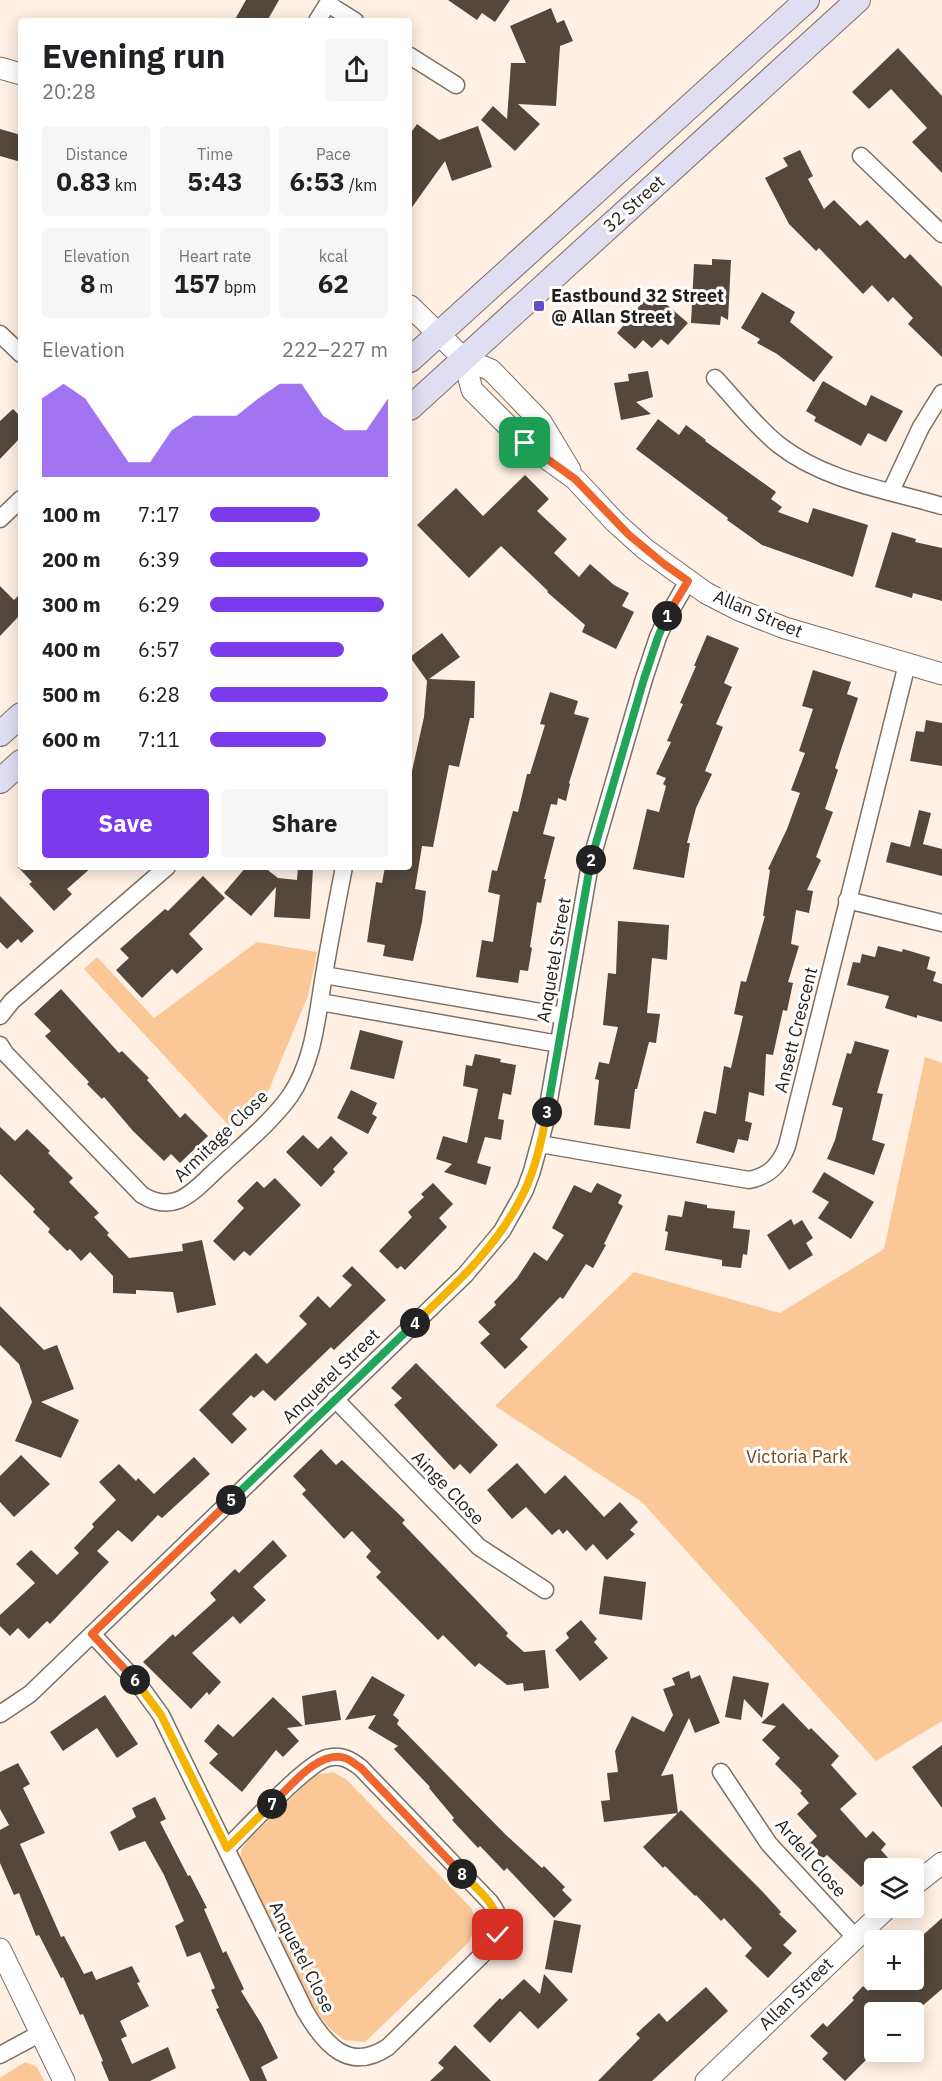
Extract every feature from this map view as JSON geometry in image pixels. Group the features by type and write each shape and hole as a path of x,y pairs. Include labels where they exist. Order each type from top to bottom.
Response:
{"main road":[{"name":"32 Street","path":"412,358 807,0"},
{"name":"32 Street","path":"412,406 858,0"},
{"path":"0,734 18,718"},
{"path":"0,781 18,765"}],"street":[{"path":"319,18 329,2 351,18"},
{"path":"412,57 456,85"},
{"path":"0,68 18,73"},
{"path":"861,156 942,234"},
{"path":"412,308 464,359"},
{"path":"0,334 18,351"},
{"name":"Allan Street","path":"464,359 472,390 525,443 575,479 629,535 664,564 706,593 739,610 785,628 942,674"},
{"path":"715,378 769,436 813,467 942,506"},
{"path":"891,491 921,427 942,393"},
{"path":"0,519 18,502"},
{"name":"Anquetel Street","path":"0,1714 30,1694 465,1275 502,1231 525,1190 540,1144 590,864 598,835 654,648 666,619 688,581"},
{"name":"Ansett Crescent","path":"540,1144 749,1180 766,1175 779,1163 787,1146 907,664"},
{"path":"0,1016 12,1001 164,870"},
{"name":"Armitage Close","path":"0,1045 135,1190 156,1202 175,1202 185,1198 270,1118 291,1095 308,1057 343,870"},
{"path":"848,900 942,923"},
{"path":"324,975 564,1016"},
{"path":"436,1023 440,994"},
{"path":"320,1002 559,1044"},
{"name":"Ainge Close","path":"335,1399 480,1547 545,1590"},
{"name":"Anquetel Close","path":"92,1634 137,1682 161,1715 309,2017 336,2049 356,2059 376,2055 388,2047 485,1952 498,1935 499,1919 490,1902 361,1768 345,1758 328,1758 310,1768 227,1848"},
{"name":"Ardell Close","path":"721,1772 769,1844 855,1937"},
{"path":"924,1877 942,1863"},
{"name":"Allan Street","path":"706,2081 876,1918"},
{"path":"0,1949 64,2081"},
{"path":"0,2055 41,2033"}],"green space":[{"path":"257,942 317,952 308,996 267,1094 231,1128 84,969 97,957 154,1018"},
{"name":"Victoria Park","path":"925,1057 942,1063 942,1721 876,1761 642,1502 495,1406 634,1272 780,1313 884,1249"},
{"path":"333,1772 346,1779 472,1909 476,1925 469,1942 365,2042 344,2040 329,2028 313,2007 241,1862 241,1850 249,1839 315,1775"},
{"path":"25,2062 37,2067 44,2081 0,2081 0,2078"}],"building":[{"path":"246,0 279,0 269,18 236,18"},
{"path":"448,0 510,0 495,22 482,13 477,20"},
{"path":"551,8 557,23 564,20 573,41 560,46 556,106 518,104 540,124 515,151 481,120 493,106 507,119 511,63 526,63 510,26"},
{"path":"898,48 942,96 942,173 912,142 927,128 891,89 869,109 852,92"},
{"path":"417,124 439,140 478,126 492,167 452,181 445,161 412,207 412,131"},
{"path":"0,129 18,134 18,161 0,156"},
{"path":"800,150 813,176 808,179 824,209 834,200 860,226 867,220 905,259 910,254 942,287 942,357 908,324 913,318 893,297 888,302 872,285 863,294 819,248 816,251 789,224 765,178 788,166 783,158"},
{"path":"712,259 731,260 728,320 721,316 720,325 691,323 694,264 712,265"},
{"path":"762,292 795,312 790,322 833,357 814,382 777,354 757,343 760,339 741,328"},
{"path":"659,298 688,323 668,345 661,339 652,348 643,340 635,349 617,333 628,320 627,311 635,311 645,300 652,306"},
{"path":"648,371 653,397 636,402 651,414 621,420 614,383 629,381 628,374"},
{"path":"823,381 866,406 871,395 903,411 886,442 868,433 861,446 814,421 816,417 806,411"},
{"path":"13,409 18,414 18,440 0,459 0,421"},
{"path":"658,419 679,435 686,425 776,492 771,499 782,507 778,512 808,523 813,508 868,525 853,577 762,545 636,449"},
{"path":"525,475 549,499 537,511 567,539 554,553 579,577 590,564 614,585 629,593 622,606 634,612 616,649 582,632 585,625 547,592 501,546 469,578 417,525 456,488 483,516"},
{"path":"892,532 916,539 915,542 942,548 942,601 913,593 912,598 875,587"},
{"path":"0,586 14,600 18,596 18,617 0,636"},
{"path":"442,633 460,657 429,679 475,681 474,718 470,718 459,767 449,765 433,847 422,846 415,889 426,891 413,961 383,956 385,945 367,942 376,882 382,883 384,870 412,870 412,771 424,717 427,681 412,660 412,656"},
{"path":"707,635 739,648 724,683 732,687 716,724 723,727 705,771 712,774 696,808 687,843 690,843 684,878 633,869 647,809 659,812 666,778 656,774 671,742 667,741 683,704 680,703"},
{"path":"813,670 851,682 847,694 858,698 835,768 838,770 825,809 833,812 816,857 821,860 807,890 813,891 809,913 796,910 791,944 799,946 788,982 793,983 787,1011 783,1010 773,1055 766,1054 764,1096 749,1092 745,1121 752,1123 748,1141 738,1139 734,1153 696,1143 704,1111 716,1114 724,1066 731,1068 743,1016 734,1014 741,981 746,982 765,916 763,916 770,870 768,869 787,829 800,793 791,790 805,753 799,751 813,709 802,706"},
{"path":"550,692 578,701 574,714 589,718 569,783 566,801 558,798 557,805 551,804 543,834 555,837 544,879 546,879 541,903 537,902 528,971 520,970 518,983 476,977 482,940 493,942 500,895 488,892 492,870 497,871 513,811 518,812 527,774 530,774 545,725 540,724"},
{"path":"926,720 942,723 942,766 910,761 916,731 924,732"},
{"path":"919,810 931,813 923,844 942,849 942,876 886,862 891,842 910,847"},
{"path":"21,870 89,870 67,889 72,894 54,911 29,884 32,882"},
{"path":"243,870 268,870 278,878 297,880 298,870 313,870 310,919 274,917 276,887 251,916 224,893"},
{"path":"203,876 225,898 189,934 203,949 177,974 172,969 142,998 116,970 129,958 120,949 165,909 168,911"},
{"path":"0,896 34,931 21,943 18,939 7,949 0,942"},
{"path":"618,921 669,925 667,960 652,958 647,1013 660,1014 656,1043 649,1042 637,1089 635,1089 630,1129 594,1125 599,1080 595,1079 599,1062 609,1064 618,1027 603,1025 608,973 616,974"},
{"path":"878,946 902,952 903,949 930,957 927,969 936,972 933,981 942,984 942,1022 917,1015 917,1018 885,1008 889,996 847,985 853,962 860,963 862,954 875,957"},
{"path":"61,989 119,1053 122,1051 149,1078 147,1080 180,1118 185,1113 208,1136 180,1163 171,1154 164,1161 133,1131 104,1097 102,1099 87,1084 89,1082 45,1036 51,1031 34,1014"},
{"path":"360,1030 403,1041 394,1079 350,1069"},
{"path":"855,1041 889,1050 877,1093 883,1094 872,1140 885,1144 874,1175 827,1159 835,1140 843,1108 832,1105 847,1053 851,1054"},
{"path":"475,1054 501,1059 500,1062 516,1065 511,1095 503,1093 498,1119 504,1120 501,1140 485,1137 477,1163 491,1167 486,1185 444,1172 452,1164 436,1159 443,1136 467,1143 478,1089 463,1086 466,1065 472,1066"},
{"path":"351,1090 377,1103 372,1114 377,1117 368,1134 337,1118"},
{"path":"0,1127 15,1141 27,1129 50,1151 48,1153 73,1178 69,1182 99,1213 94,1217 109,1233 107,1235 129,1258 183,1251 182,1244 202,1240 216,1305 177,1313 173,1292 136,1290 136,1294 113,1293 113,1276 90,1252 81,1261 70,1249 67,1251 48,1232 50,1229 33,1212 35,1209 0,1174"},
{"path":"303,1135 318,1149 331,1136 348,1153 321,1187 286,1152"},
{"path":"824,1172 874,1202 851,1239 818,1218 829,1202 812,1192"},
{"path":"275,1178 301,1205 250,1256 244,1251 234,1261 213,1241 244,1208 237,1201 257,1181 264,1188"},
{"path":"433,1183 453,1204 439,1218 447,1227 405,1270 401,1266 397,1269 379,1251 412,1217 408,1212 424,1197 421,1194"},
{"path":"597,1183 622,1195 618,1203 623,1206 604,1244 606,1245 593,1268 586,1264 563,1299 560,1297 520,1339 528,1347 505,1369 480,1343 490,1334 478,1322 496,1305 494,1302 517,1278 534,1252 547,1261 564,1235 552,1228 574,1185 591,1193"},
{"path":"685,1201 707,1205 707,1208 735,1211 733,1228 750,1230 747,1255 743,1254 741,1268 722,1266 722,1260 665,1250 668,1215 682,1217"},
{"path":"791,1219 794,1225 802,1220 813,1238 806,1243 813,1255 789,1270 767,1235"},
{"path":"352,1266 386,1300 334,1350 331,1347 275,1401 263,1390 254,1398 251,1395 232,1414 247,1429 232,1444 199,1410 256,1353 267,1364 307,1324 299,1316 318,1296 330,1308 352,1285 342,1276"},
{"path":"0,1306 44,1350 57,1345 74,1389 41,1402 79,1420 61,1458 15,1441 32,1402 19,1364 0,1345"},
{"path":"416,1363 498,1445 470,1474 460,1464 454,1470 394,1405 402,1398 391,1388"},
{"path":"321,1449 336,1465 342,1460 405,1520 402,1523 508,1633 506,1636 524,1652 545,1650 549,1688 524,1691 523,1683 507,1685 479,1663 475,1667 443,1635 438,1640 376,1577 381,1572 366,1557 371,1551 352,1531 344,1539 302,1494 306,1490 293,1476"},
{"path":"21,1455 50,1484 14,1517 0,1502 0,1476"},
{"path":"194,1457 210,1474 162,1518 158,1515 132,1542 118,1530 97,1551 109,1562 50,1624 47,1621 29,1639 18,1628 10,1636 0,1626 0,1615 35,1583 16,1564 31,1550 57,1575 79,1553 74,1548 94,1527 92,1524 116,1500 99,1482 119,1464 136,1481 138,1478 154,1494"},
{"path":"517,1463 545,1494 565,1475 604,1517 620,1502 638,1522 630,1530 635,1534 607,1560 593,1544 586,1551 567,1530 563,1534 559,1529 552,1535 526,1507 512,1519 487,1490"},
{"path":"273,1540 287,1556 253,1587 266,1600 240,1624 233,1616 192,1653 221,1682 209,1695 207,1692 191,1709 143,1662 173,1634 175,1637 216,1600 210,1593 235,1569 239,1573"},
{"path":"604,1576 646,1582 642,1620 599,1614"},
{"path":"581,1620 597,1639 594,1642 608,1658 580,1681 555,1650 569,1638 566,1633"},
{"path":"689,1671 691,1679 700,1675 720,1723 695,1733 689,1718 661,1776 673,1774 678,1813 604,1822 601,1801 610,1800 607,1773 618,1772 615,1751 632,1716 664,1732 673,1715 663,1689 675,1685 672,1678"},
{"path":"372,1676 405,1695 393,1715 399,1720 397,1724 506,1835 542,1868 544,1866 565,1887 562,1890 572,1900 554,1918 507,1868 504,1871 452,1820 454,1818 430,1787 394,1749 398,1746 368,1728 376,1715 345,1720"},
{"path":"733,1676 769,1683 762,1718 744,1699 741,1720 725,1717"},
{"path":"336,1690 341,1720 305,1725 302,1696"},
{"path":"105,1695 138,1744 117,1758 97,1728 63,1751 50,1732"},
{"path":"273,1697 303,1726 287,1728 299,1741 283,1757 276,1750 242,1792 209,1763 218,1754 204,1741 218,1724 233,1737"},
{"path":"783,1703 839,1756 831,1765 857,1794 840,1809 866,1838 873,1831 886,1844 881,1850 888,1858 864,1858 864,1884 861,1887 827,1855 822,1859 809,1844 817,1836 797,1814 809,1803 800,1793 802,1791 775,1764 780,1758 762,1740 776,1726 761,1723"},
{"path":"942,1745 942,1808 912,1767"},
{"path":"18,1763 30,1784 23,1788 45,1833 20,1844 61,1937 64,1936 84,1974 92,1971 96,1980 132,1966 140,1982 137,1983 149,2006 120,2021 127,2036 121,2039 132,2064 168,2047 176,2068 150,2081 109,2081 83,2014 80,2015 63,1977 61,1978 39,1935 36,1936 19,1893 14,1895 0,1863 0,1830 9,1825 0,1809 0,1772"},
{"path":"155,1797 166,1819 160,1822 207,1908 204,1909 223,1953 226,1951 244,1989 241,1991 262,2025 278,2058 261,2067 267,2081 250,2081 216,2009 219,2008 211,1990 215,1988 200,1952 187,1957 175,1926 184,1921 164,1875 145,1841 119,1851 110,1832 136,1817 132,1808"},
{"path":"681,1810 761,1890 781,1912 779,1914 797,1931 783,1945 792,1953 768,1978 745,1956 752,1948 724,1918 721,1921 643,1847"},
{"path":"942,1918 942,1989 924,2004 924,2002 864,2002 864,2062 845,2081 822,2059 828,2053 810,2036 823,2023 827,2027 854,2000 852,1998 863,1986 864,1990 868,1991 924,1990 924,1934"},
{"path":"554,1920 581,1925 572,1973 545,1969"},
{"path":"544,1974 568,2000 538,2029 520,2011 490,2043 473,2026 500,1998 502,2000 524,1979 540,1994"},
{"path":"706,1987 728,2011 652,2081 598,2081 640,2038 636,2034 659,2013 667,2022"},
{"path":"455,2045 491,2081 430,2081 444,2068 438,2063"}],"place":[{"name":"Eastbound 32 Street @ Allan Street","path":"539,306"}],"route":[{"path":"498,1935 499,1919 490,1902 361,1768 345,1758 328,1758 310,1768 227,1848 161,1715 137,1682 92,1634 465,1275 502,1231 525,1190 532,1171 545,1123 595,845 650,659 666,619 688,581 629,535 575,479 525,443"}]}
